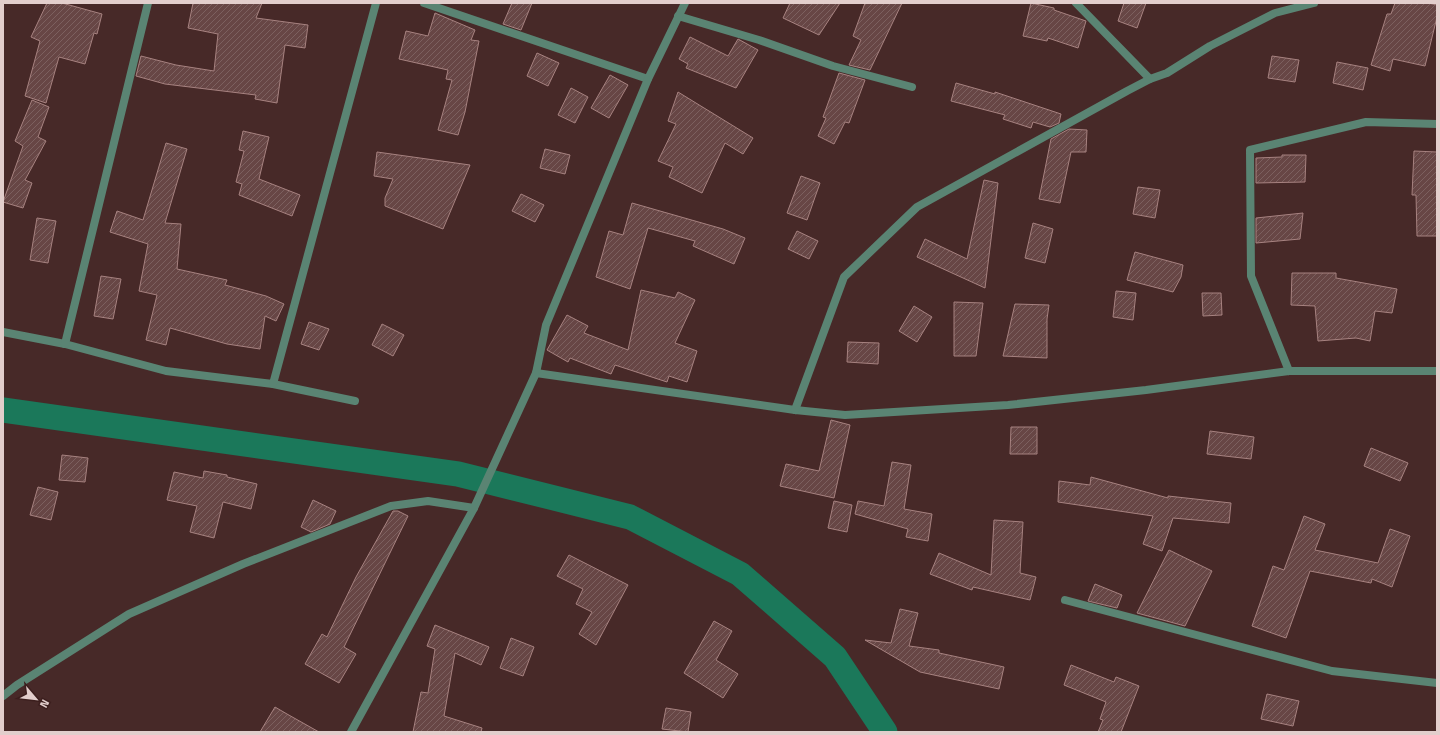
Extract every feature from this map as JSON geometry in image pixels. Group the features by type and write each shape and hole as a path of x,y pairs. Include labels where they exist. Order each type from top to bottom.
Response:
{"street":[{"path":"65,344 148,3"},
{"path":"273,384 376,3"},
{"path":"424,3 648,79"},
{"path":"351,732 474,508 536,373 546,325 648,79 685,3"},
{"path":"1076,3 1150,79"},
{"path":"795,410 844,277 917,207 1150,79 1167,73 1210,46 1275,13 1314,3"},
{"path":"678,16 759,40 833,66 912,87"},
{"path":"1288,370 1251,276 1250,150 1366,122 1437,124"},
{"path":"3,332 65,344 166,371 273,384 355,402"},
{"path":"536,373 795,410 845,415 1008,405 1146,390 1288,370 1437,371"},
{"path":"3,696 17,685 129,614 243,564 391,506 428,501 474,508"},
{"path":"1065,600 1332,671 1437,683"}],"building":[{"path":"47,3 62,3 102,14 97,34 94,33 85,64 59,57 46,103 25,96 40,41 31,37"},
{"path":"193,3 262,3 256,18 308,25 305,48 285,45 277,103 255,99 256,95 165,84 136,76 141,56 176,65 214,71 218,34 188,28"},
{"path":"512,3 532,3 521,30 503,24"},
{"path":"790,3 840,3 819,35 783,18"},
{"path":"865,3 902,3 870,70 849,65 861,40 853,36"},
{"path":"1031,3 1054,8 1054,10 1086,21 1078,48 1048,38 1047,41 1023,36"},
{"path":"1124,3 1146,3 1137,28 1118,21"},
{"path":"1395,3 1428,3 1437,5 1437,17 1425,66 1393,59 1390,71 1371,65 1387,14 1391,14"},
{"path":"435,13 475,30 471,40 479,41 465,112 458,135 438,130 452,80 446,79 448,70 399,59 406,31 428,36"},
{"path":"690,37 728,56 738,39 758,50 736,88 686,68 688,64 679,59"},
{"path":"537,53 559,63 548,86 527,76"},
{"path":"1272,56 1299,60 1295,82 1268,78"},
{"path":"1337,62 1368,68 1363,90 1333,83"},
{"path":"839,73 865,80 849,123 845,122 834,144 818,136 826,118 823,117"},
{"path":"610,75 628,85 609,118 591,108"},
{"path":"956,83 995,94 995,92 1061,114 1059,123 1050,127 1033,122 1031,128 1003,119 1005,115 951,101"},
{"path":"571,88 588,97 575,123 558,115"},
{"path":"678,92 753,138 743,154 725,143 702,193 669,177 673,167 658,161 676,124 668,121"},
{"path":"32,100 49,107 38,137 46,141 25,180 32,183 23,208 3,202 23,146 15,141"},
{"path":"1069,129 1087,130 1086,152 1071,152 1060,203 1039,199 1051,139"},
{"path":"243,131 269,137 259,179 300,195 292,216 239,195 242,184 236,182 244,151 239,150"},
{"path":"166,143 187,149 165,223 181,224 177,269 227,280 225,285 266,296 284,304 276,321 265,316 260,349 227,344 170,328 166,345 146,340 157,295 139,291 148,244 110,232 117,211 143,220"},
{"path":"545,149 570,155 565,174 540,168"},
{"path":"1414,151 1437,152 1437,236 1417,236 1416,195 1412,195"},
{"path":"377,152 470,165 443,229 385,206 385,198 393,179 374,176"},
{"path":"1282,155 1306,155 1305,182 1256,183 1256,158 1282,157"},
{"path":"801,176 820,183 807,220 787,213"},
{"path":"984,180 998,183 985,288 917,257 925,239 967,259"},
{"path":"1138,187 1160,190 1155,218 1133,214"},
{"path":"521,194 544,205 535,222 512,211"},
{"path":"632,203 723,229 745,238 734,264 693,246 695,241 648,228 630,289 596,277 609,231 623,235"},
{"path":"1303,213 1300,239 1256,243 1256,218"},
{"path":"37,218 56,221 48,263 30,260"},
{"path":"1033,223 1053,229 1045,263 1025,258"},
{"path":"797,231 818,241 809,259 788,249"},
{"path":"1135,252 1183,265 1181,277 1173,292 1127,280"},
{"path":"1292,273 1336,273 1336,278 1397,289 1392,313 1375,311 1370,341 1356,338 1318,341 1315,306 1291,305"},
{"path":"101,276 121,279 113,319 94,316"},
{"path":"641,290 675,298 678,292 695,300 675,343 697,351 687,382 669,376 667,382 615,365 611,374 570,358 568,362 547,350 567,315 588,326 584,333 628,350"},
{"path":"1116,291 1136,293 1133,320 1113,317"},
{"path":"1202,293 1221,293 1222,315 1203,316"},
{"path":"954,302 983,303 976,356 954,356"},
{"path":"1015,304 1049,305 1047,319 1047,358 1003,356"},
{"path":"914,306 932,317 917,342 899,331"},
{"path":"309,322 329,329 319,350 301,344"},
{"path":"382,324 404,335 393,356 372,345"},
{"path":"848,342 879,343 878,364 847,362"},
{"path":"831,420 850,425 834,498 780,486 786,464 819,471"},
{"path":"1011,427 1037,427 1037,454 1010,454"},
{"path":"1210,431 1254,437 1251,459 1207,454"},
{"path":"1371,448 1408,463 1400,481 1364,466"},
{"path":"62,455 88,458 85,482 59,480"},
{"path":"892,462 911,465 904,509 932,514 928,541 906,537 908,529 855,514 858,501 884,506"},
{"path":"204,471 227,475 227,477 257,484 251,509 223,502 214,538 190,532 197,506 167,500 174,472 203,478"},
{"path":"1091,477 1168,498 1168,496 1231,503 1229,523 1173,518 1162,551 1143,544 1153,516 1058,502 1059,481 1090,485"},
{"path":"38,487 58,492 51,520 30,515"},
{"path":"313,500 336,511 330,524 311,532 301,527"},
{"path":"834,501 852,505 847,532 828,528"},
{"path":"393,511 398,511 408,516 344,647 356,654 339,683 305,664 322,634 327,637 356,577"},
{"path":"1304,516 1325,524 1315,550 1378,563 1390,529 1410,536 1392,587 1372,579 1371,583 1310,571 1286,638 1252,626 1273,566 1284,570"},
{"path":"994,520 1023,522 1020,573 1036,577 1030,600 973,587 972,590 930,574 939,553 991,575"},
{"path":"1169,550 1212,571 1185,626 1137,613"},
{"path":"569,555 628,585 596,645 579,634 592,612 576,604 583,589 557,576"},
{"path":"1095,584 1122,595 1117,608 1088,601"},
{"path":"900,609 918,613 909,646 939,650 939,653 1004,667 999,689 920,672 865,640 891,643"},
{"path":"714,621 732,631 716,660 738,674 723,698 684,673"},
{"path":"435,625 489,647 481,665 455,653 444,716 482,728 481,732 413,732 421,692 428,693 435,649 427,646"},
{"path":"511,638 534,647 523,676 500,668"},
{"path":"1071,665 1114,682 1116,677 1139,686 1121,732 1098,732 1103,720 1100,719 1106,702 1064,685"},
{"path":"1267,694 1299,701 1293,726 1261,719"},
{"path":"275,707 287,714 319,732 260,732"},
{"path":"666,708 691,712 688,732 662,729"}],"waterway":[{"path":"3,410 458,474 630,517 740,574 835,657 885,732"}]}
